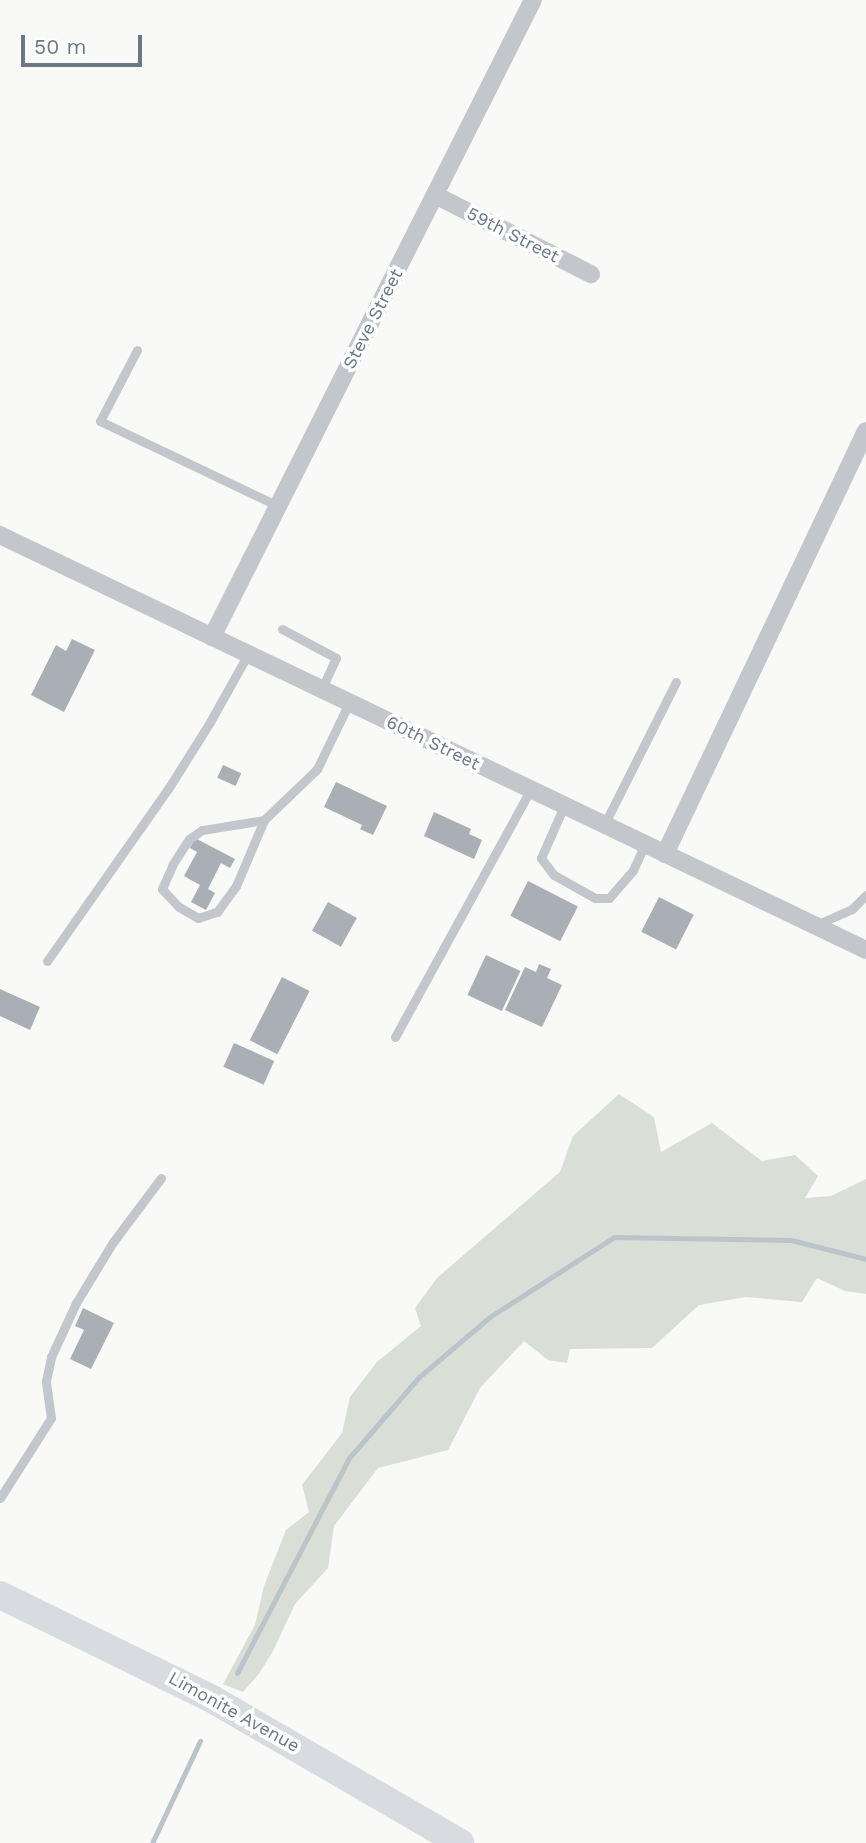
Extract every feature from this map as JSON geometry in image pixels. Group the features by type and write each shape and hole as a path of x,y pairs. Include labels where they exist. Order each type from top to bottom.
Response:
{"main road":[{"name":"Limonite Avenue","path":"0,1595 212,1699 460,1843"}],"street":[{"name":"Steve Street","path":"212,637 533,0"},
{"name":"59th Street","path":"435,195 592,274"},
{"path":"665,854 866,431"},
{"name":"60th Street","path":"0,535 866,950"}],"lane":[{"path":"137,350 100,421 278,506"},
{"path":"282,629 336,658 321,690"},
{"path":"47,961 168,789 211,722 247,654"},
{"path":"604,825 676,682"},
{"path":"264,820 202,830 189,839 162,888 179,907 198,918 217,912 236,886 264,820 317,769 349,703"},
{"path":"395,1037 530,790"},
{"path":"564,806 541,858 554,875 594,898 609,898 633,870 645,844"},
{"path":"815,925 852,909 866,895"},
{"path":"0,1498 51,1418 46,1381 51,1357 76,1303 113,1242 161,1178"}],"shaded area":[{"path":"619,1094 654,1117 661,1152 712,1123 762,1161 795,1155 818,1176 805,1198 831,1196 866,1179 866,1294 845,1291 817,1278 802,1302 746,1297 699,1305 652,1348 570,1349 567,1363 548,1360 524,1341 480,1388 448,1450 378,1468 334,1526 328,1568 295,1604 272,1653 258,1675 243,1692 223,1684 255,1625 264,1586 286,1530 309,1512 302,1485 342,1433 350,1397 377,1362 421,1326 415,1308 437,1278 560,1172 573,1136"}],"building":[{"path":"72,639 95,650 64,712 31,695 56,645 66,651"},
{"path":"223,765 241,773 236,786 217,778"},
{"path":"336,782 387,806 373,835 360,829 362,825 324,807"},
{"path":"434,812 471,829 469,834 482,840 474,859 424,836"},
{"path":"195,838 235,859 230,868 221,863 208,889 215,893 206,910 191,902 200,885 184,876 197,852 190,848"},
{"path":"528,881 578,906 560,941 510,916"},
{"path":"659,897 694,915 676,949 641,932"},
{"path":"328,902 357,918 341,947 312,931"},
{"path":"486,955 520,971 502,1011 467,995"},
{"path":"539,964 551,969 547,978 562,985 542,1027 505,1010 525,967 536,972"},
{"path":"282,977 310,991 277,1054 250,1040"},
{"path":"0,989 40,1007 30,1030 0,1016"},
{"path":"234,1043 274,1061 264,1085 223,1067"},
{"path":"83,1308 114,1323 91,1369 70,1359 84,1330 75,1326"}],"waterway":[{"path":"237,1673 349,1458 419,1377 491,1316 614,1237 791,1240 866,1259"},
{"path":"152,1843 200,1741"}]}
